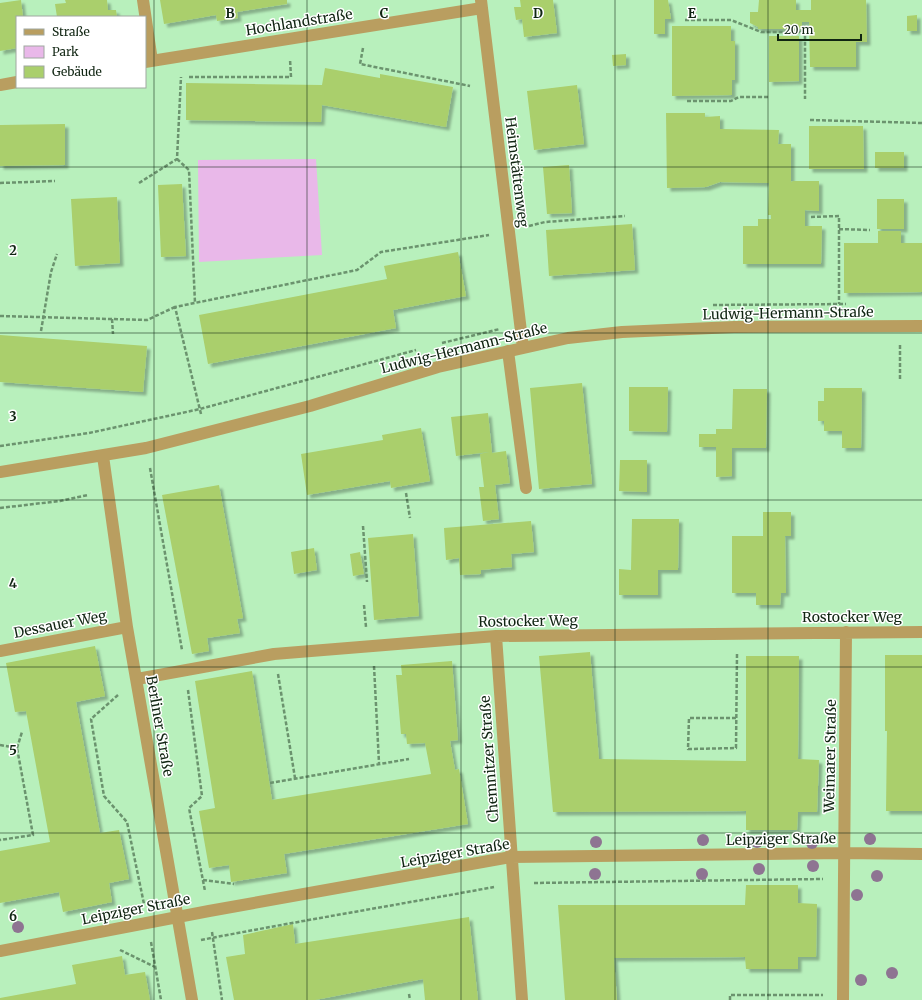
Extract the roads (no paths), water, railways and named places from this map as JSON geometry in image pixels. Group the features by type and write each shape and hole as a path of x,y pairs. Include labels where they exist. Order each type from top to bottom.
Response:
{"street":[{"path":"143,0 144,16"},
{"name":"Hochlandstraße","path":"148,61 367,26 482,4"},
{"name":"Heimstättenweg","path":"482,4 523,348"},
{"path":"146,37 148,61"},
{"path":"0,85 16,82"},
{"name":"Ludwig-Hermann-Straße","path":"0,472 146,448 310,406 438,367 568,338 622,332 734,327 922,326"},
{"path":"508,351 526,488"},
{"name":"Berliner Straße","path":"102,456 127,627 192,1000"},
{"name":"Dessauer Weg","path":"0,651 127,627"},
{"name":"Weimarer Straße","path":"843,997 846,632"},
{"name":"Rostocker Weg","path":"137,679 274,654 496,636 922,632"},
{"name":"Chemnitzer Straße","path":"496,636 522,1000"},
{"name":"Leipziger Straße","path":"0,951 178,916 511,857 844,853 922,854"}]}
